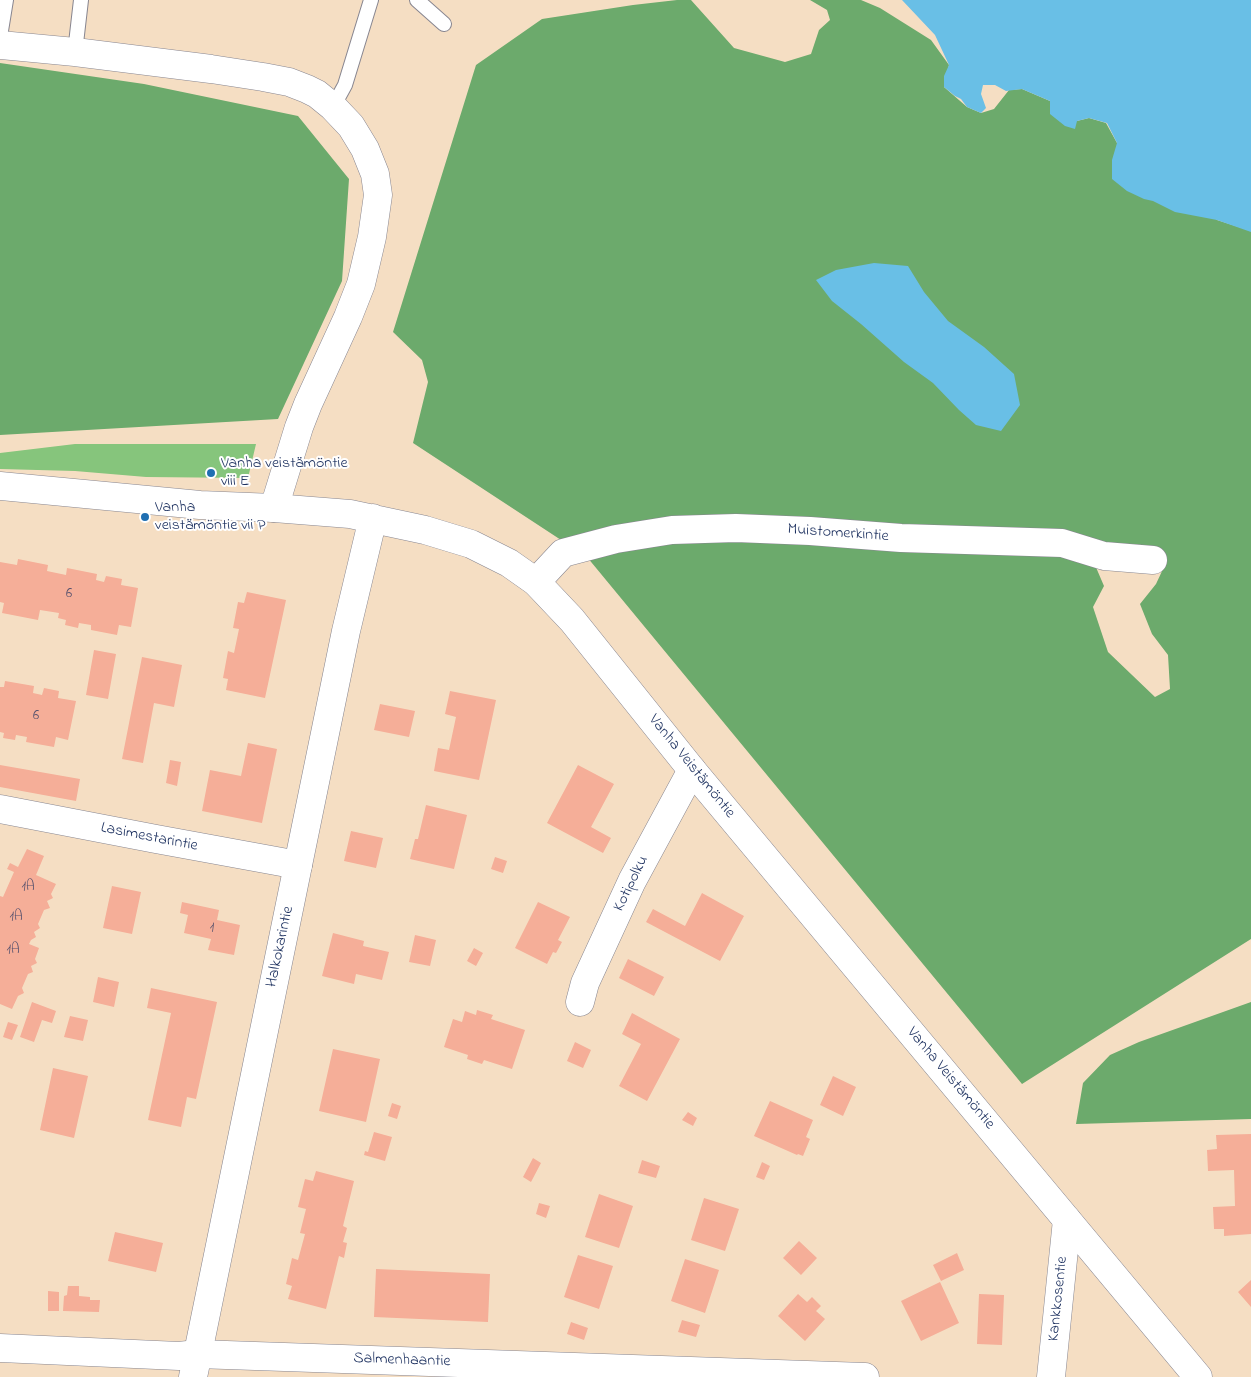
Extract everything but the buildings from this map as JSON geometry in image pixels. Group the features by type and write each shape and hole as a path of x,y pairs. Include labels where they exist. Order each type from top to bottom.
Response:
{"street":[{"path":"0,44 211,69 289,82 317,94 333,107 351,126 366,149 375,174 378,196 372,237 361,284 305,412 274,508"},
{"name":"Vanha Veistämöntie","path":"0,486 200,505 350,514 373,518 425,530 471,544 510,563 536,582 572,620 692,770 1198,1377"},
{"name":"Halkokarintie","path":"195,1366 344,641 373,518"},
{"name":"Muistomerkintie","path":"536,582 563,553 616,539 681,530 736,528 901,538 1062,543 1104,556 1153,560"},
{"name":"Kotipolku","path":"580,1002 585,983 632,881 692,770"},
{"name":"Lasimestarintie","path":"0,809 298,865"},
{"name":"Kankkosentie","path":"1050,1377 1067,1220"},
{"name":"Salmenhaantie","path":"0,1348 179,1356 195,1366 864,1377"}],"lane":[{"path":"0,37 6,0"},
{"path":"74,52 81,0"},
{"path":"333,107 345,85 371,0"},
{"path":"417,0 444,24"}],"green space":[{"path":"691,0 734,48 785,62 811,54 819,30 830,20 827,10 810,0 861,0 880,8 931,40 949,65 944,87 967,107 981,113 994,109 1009,90 1022,89 1050,101 1077,121 1089,118 1106,123 1117,143 1217,220 1251,231 1251,939 1022,1084 587,557 413,443 428,382 422,360 393,332 476,65 542,19 633,5","holes":["1095,565 1163,569 1156,584 1140,604 1152,634 1168,655 1170,689 1155,697 1108,652 1093,607 1104,586"]},
{"path":"0,63 144,84 298,116 349,179 342,281 278,419 0,435"},
{"path":"75,444 256,444 248,478 146,477 75,471 0,469 0,453"},
{"path":"1251,1002 1251,1119 1076,1124 1083,1083 1110,1055 1139,1042"}],"water":[{"path":"902,0 1251,0 1251,232 1217,220 1175,212 1127,191 1112,179 1112,160 1117,143 1107,123 1089,118 1077,121 1075,129 1065,126 1050,114 1050,101 1022,89 1006,91 995,85 983,85 981,94 986,108 981,113 967,107 961,99 944,87 944,76 949,65 935,35"},
{"path":"874,263 908,266 924,292 948,321 984,347 1014,374 1020,405 1001,431 976,425 933,383 904,362 832,301 816,280 836,270"}],"place":[{"name":"Vanha veistämöntie viii E","path":"211,473"},
{"name":"Vanha veistämöntie vii P","path":"145,517"}]}
